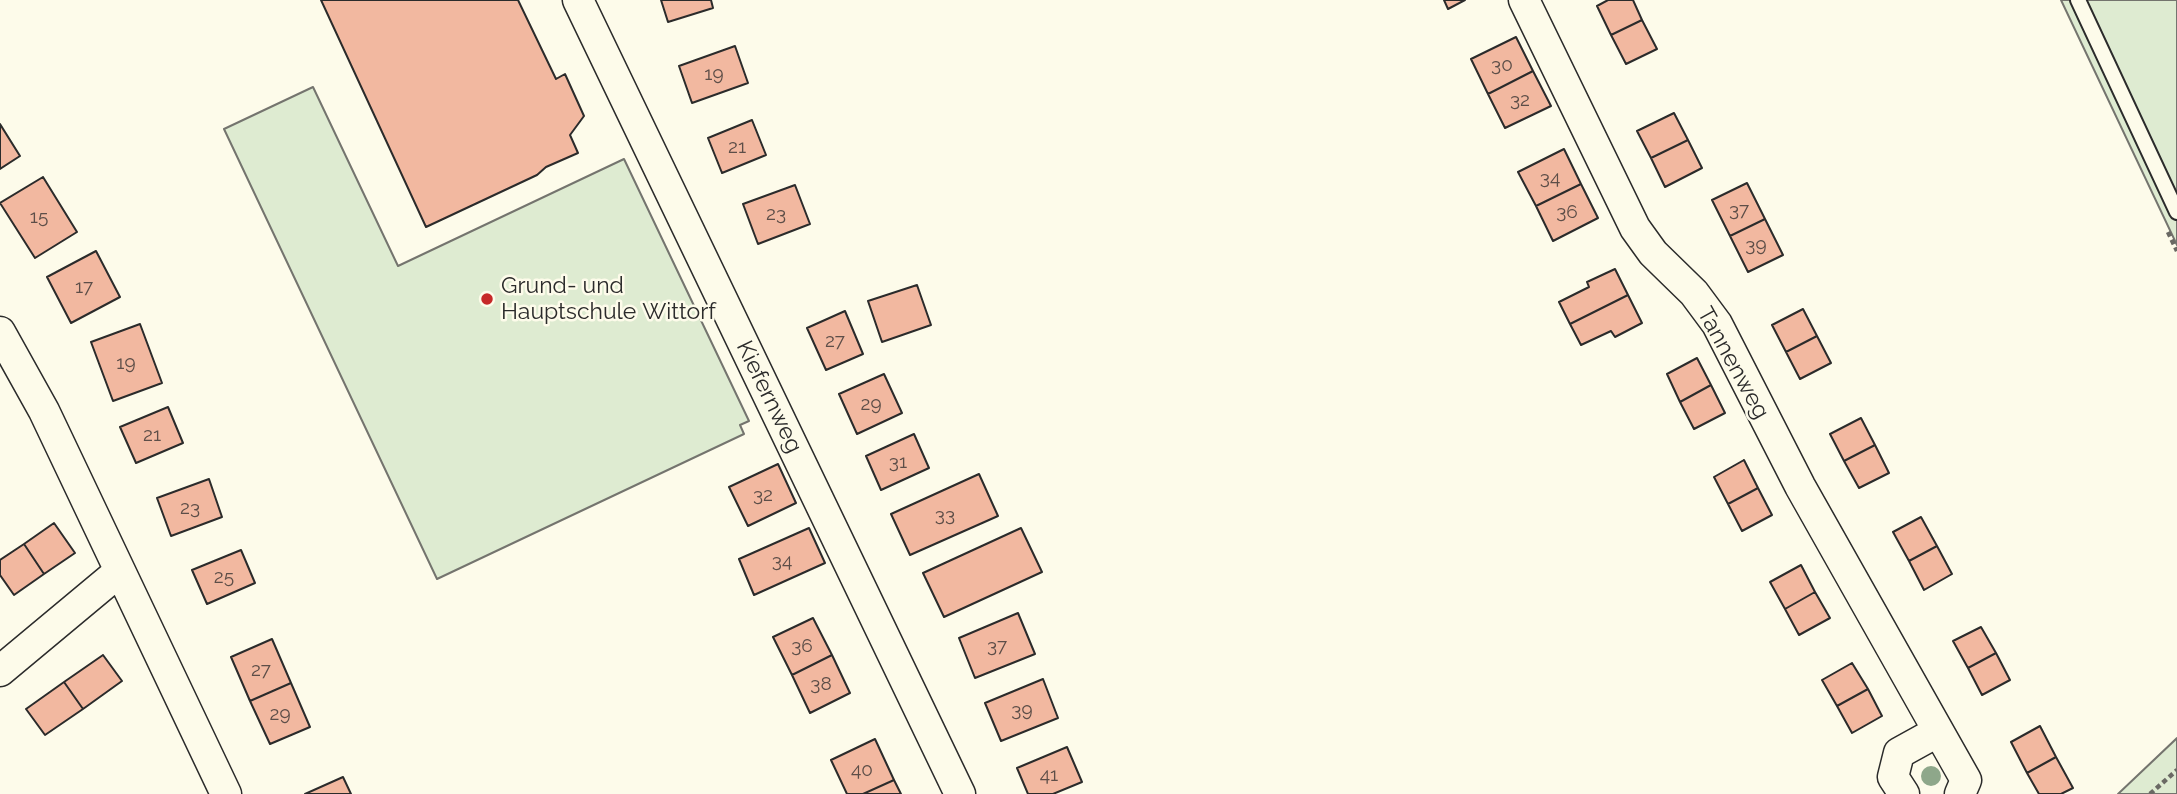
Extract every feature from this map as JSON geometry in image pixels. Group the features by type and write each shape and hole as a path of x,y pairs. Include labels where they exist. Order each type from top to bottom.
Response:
{"street":[{"name":"Kiefernweg","path":"578,0 960,794"},
{"name":"Tannenweg","path":"1524,0 1634,228 1653,253 1694,293 1717,324 1800,486 1966,780 1960,794"},
{"path":"0,332 44,411 226,794"},
{"path":"0,671 120,571"},
{"path":"1904,794 1893,777 1899,753 1937,732"}],"lane":[{"path":"2077,0 2177,212"}],"path":[{"path":"2150,794 2177,770"}],"green space":[{"path":"2061,0 2177,0 2177,245"},
{"path":"313,87 398,266 624,159 749,421 740,425 744,434 437,579 224,129"},
{"path":"2177,738 2177,794 2118,794"}],"building":[{"path":"321,0 518,0 556,79 565,74 584,116 570,135 578,153 426,227"},
{"path":"661,0 711,0 713,8 668,22"},
{"path":"1444,0 1465,0 1448,9"},
{"path":"1608,0 1633,0 1642,20 1611,35 1597,6"},
{"path":"1642,20 1657,49 1626,64 1611,35"},
{"path":"1516,37 1533,71 1488,94 1471,59"},
{"path":"735,46 748,83 692,103 679,66"},
{"path":"1533,71 1551,106 1505,128 1488,94"},
{"path":"1674,113 1688,140 1651,158 1637,131"},
{"path":"752,120 766,155 722,173 708,138"},
{"path":"0,124 20,156 0,169"},
{"path":"1688,140 1702,168 1665,187 1651,158"},
{"path":"1564,149 1581,184 1536,206 1518,172"},
{"path":"43,177 77,232 35,258 0,203"},
{"path":"1747,183 1765,219 1730,236 1712,200"},
{"path":"1581,184 1598,218 1553,241 1536,206"},
{"path":"795,185 810,224 758,244 743,204"},
{"path":"1765,219 1783,255 1748,272 1730,236"},
{"path":"96,251 120,297 71,323 47,277"},
{"path":"1615,269 1628,295 1570,324 1559,302 1589,287 1587,282"},
{"path":"917,285 931,325 882,342 868,301"},
{"path":"1628,295 1642,323 1615,337 1611,331 1581,345 1570,324"},
{"path":"1803,309 1817,336 1786,352 1772,325"},
{"path":"845,311 863,354 826,370 807,328"},
{"path":"140,324 162,383 113,401 91,342"},
{"path":"1817,336 1831,363 1800,379 1786,352"},
{"path":"1697,358 1711,385 1680,402 1667,374"},
{"path":"884,374 902,413 857,434 839,394"},
{"path":"1711,385 1725,413 1694,429 1680,402"},
{"path":"168,407 183,443 136,463 120,427"},
{"path":"1861,418 1875,445 1844,461 1830,434"},
{"path":"914,434 929,468 881,490 866,456"},
{"path":"1875,445 1889,473 1859,488 1844,461"},
{"path":"1744,460 1758,488 1728,504 1714,477"},
{"path":"778,464 796,503 748,526 729,487"},
{"path":"979,474 998,516 910,555 891,514"},
{"path":"209,479 222,517 171,536 157,498"},
{"path":"1758,488 1772,515 1742,531 1728,504"},
{"path":"1921,517 1937,546 1909,561 1893,532"},
{"path":"54,523 75,553 44,574 24,544"},
{"path":"809,528 825,563 754,595 739,559"},
{"path":"1021,528 1042,572 944,617 923,573"},
{"path":"24,544 44,574 14,595 0,575 0,560"},
{"path":"1937,546 1952,574 1924,590 1909,561"},
{"path":"241,550 255,583 207,604 192,570"},
{"path":"1801,565 1815,592 1785,609 1770,582"},
{"path":"1815,592 1830,618 1799,635 1785,609"},
{"path":"1018,613 1035,654 975,678 959,638"},
{"path":"813,618 832,655 792,675 773,637"},
{"path":"1981,627 1996,653 1968,668 1953,641"},
{"path":"272,639 291,683 250,701 231,657"},
{"path":"1996,653 2010,680 1982,695 1968,668"},
{"path":"103,655 122,681 83,709 64,682"},
{"path":"832,655 850,693 810,713 792,675"},
{"path":"1852,663 1868,689 1837,706 1822,680"},
{"path":"1043,679 1058,718 1001,741 985,703"},
{"path":"64,682 83,709 45,735 26,709"},
{"path":"291,683 310,727 270,744 250,701"},
{"path":"1868,689 1882,716 1852,733 1837,706"},
{"path":"2040,726 2056,757 2027,773 2011,742"},
{"path":"875,739 894,780 863,794 847,794 831,760"},
{"path":"1067,747 1082,782 1053,794 1028,794 1017,768"},
{"path":"2056,757 2073,788 2061,794 2039,794 2027,773"},
{"path":"343,777 351,794 305,794"},
{"path":"894,780 901,794 863,794"}],"place":[{"name":"Grund- und Hauptschule Wittorf","path":"487,299"}]}
